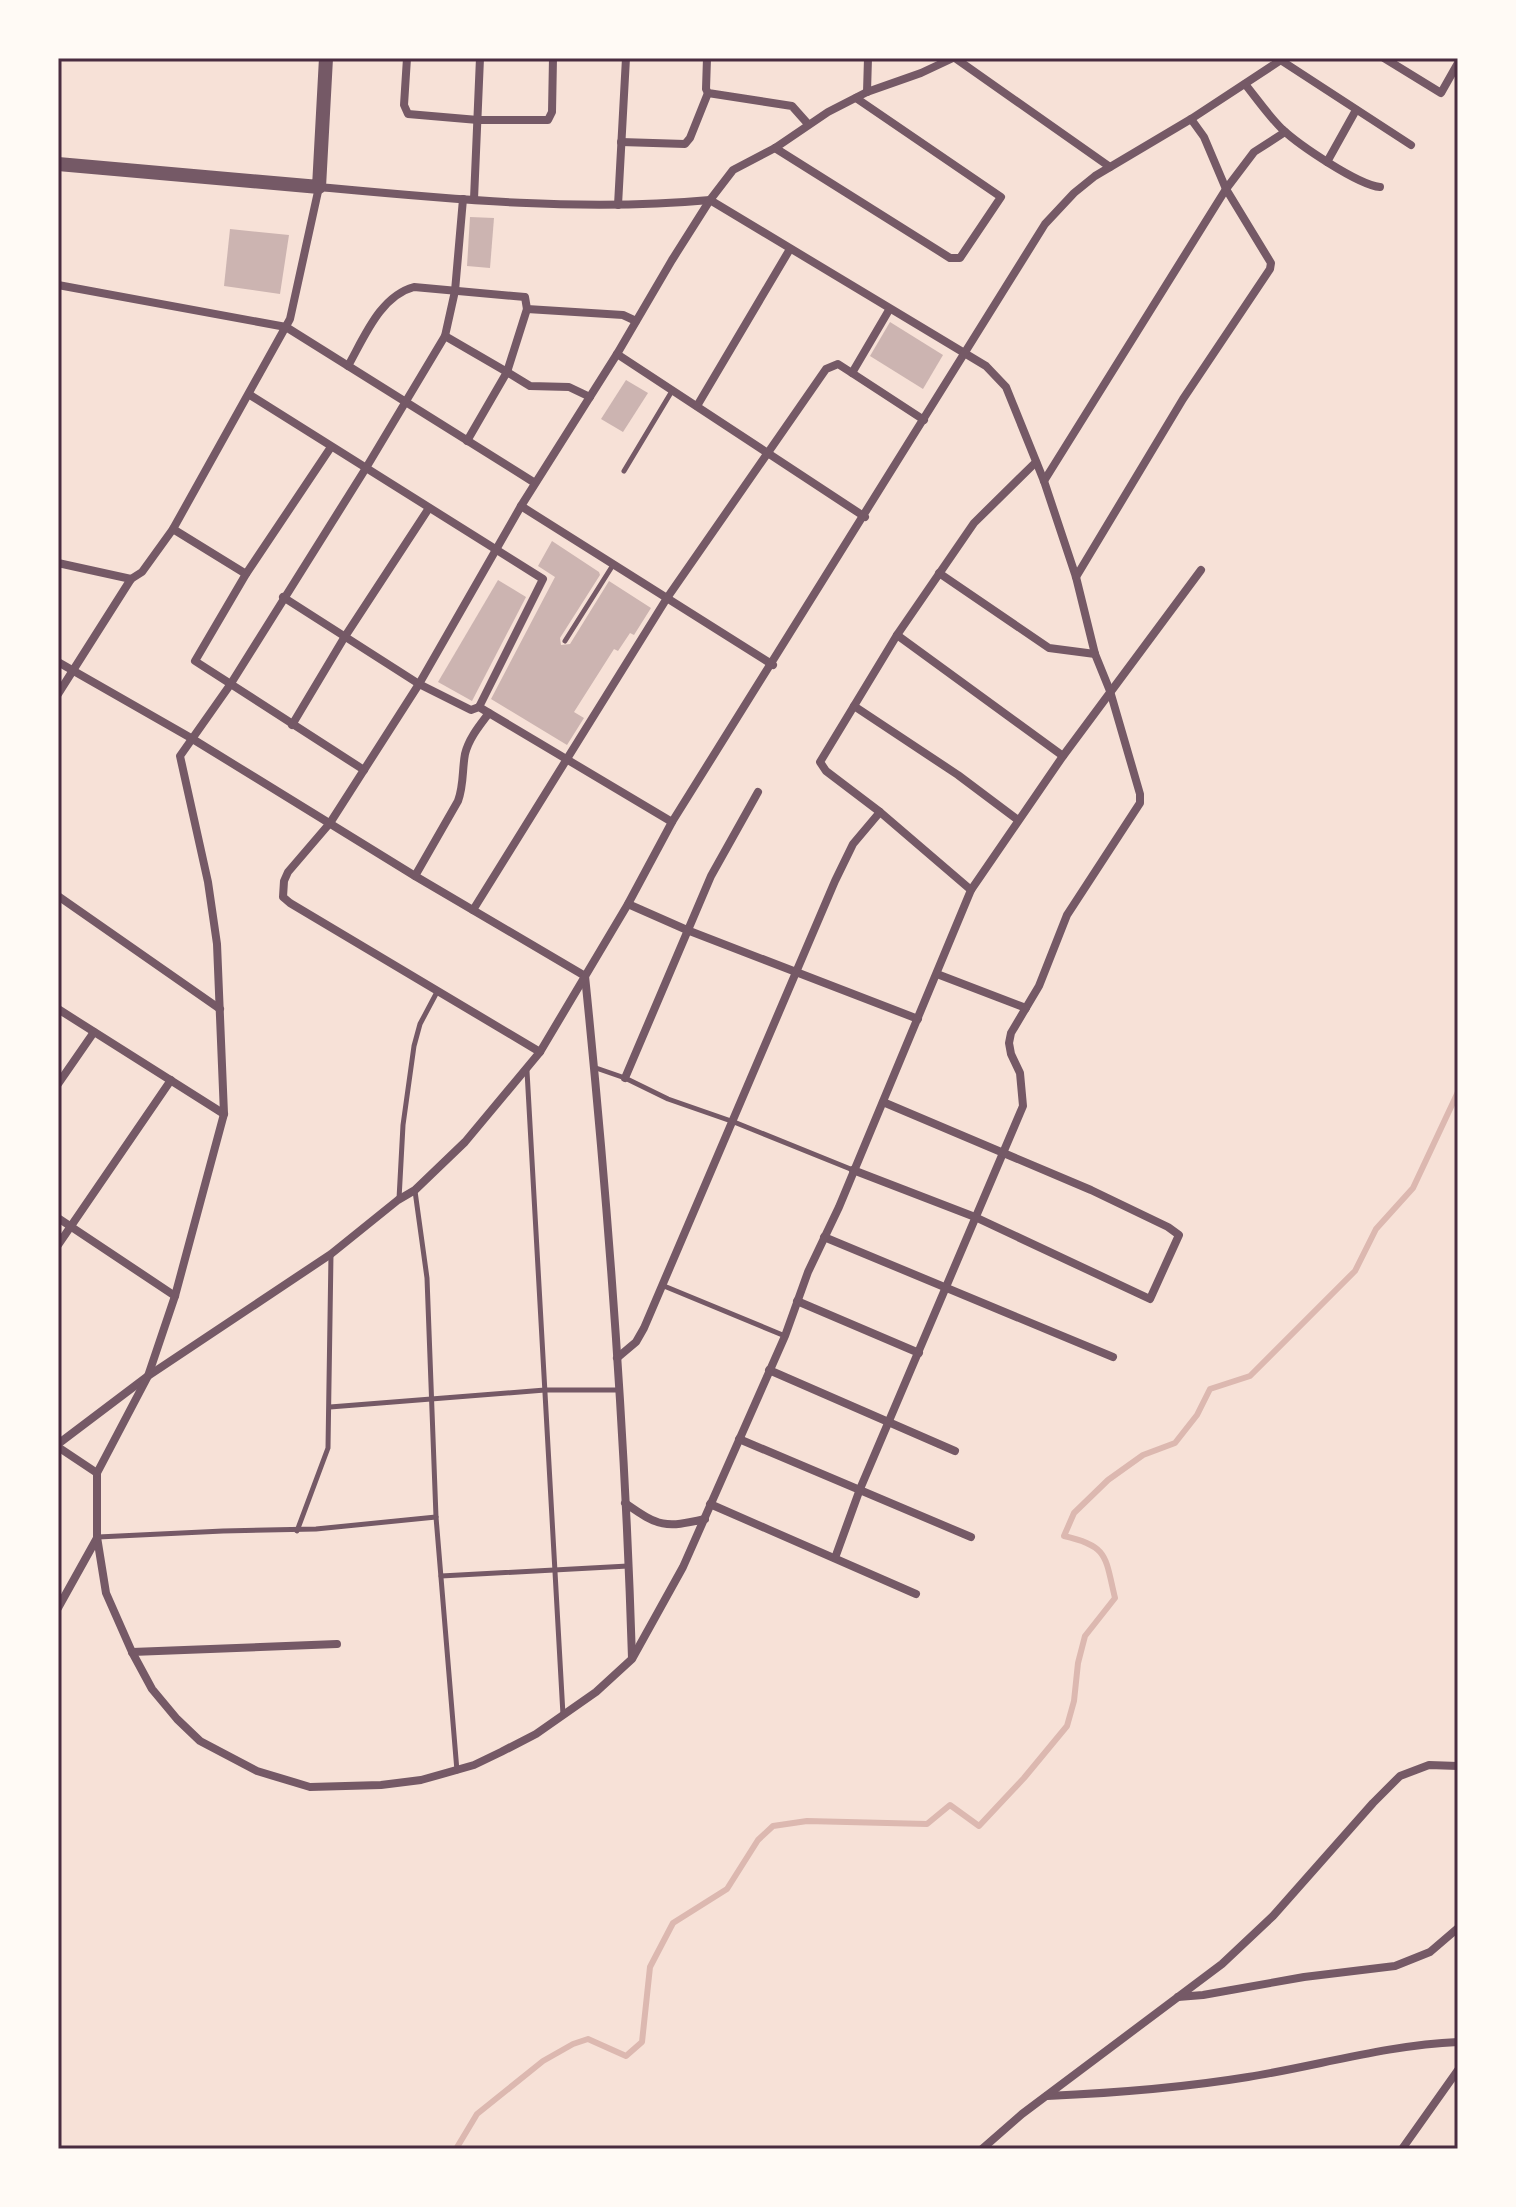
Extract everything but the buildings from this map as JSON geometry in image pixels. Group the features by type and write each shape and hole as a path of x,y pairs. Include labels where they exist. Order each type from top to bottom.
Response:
{"street":[{"path":"58,694 131,579 142,572 173,529 290,319 319,187 326,58"},
{"path":"407,58 404,105 408,114 478,120 548,120 552,112 553,58"},
{"path":"474,199 480,58"},
{"path":"618,205 626,58"},
{"path":"621,142 685,144 708,93 707,58"},
{"path":"867,92 868,58"},
{"path":"540,1052 283,897 282,889 288,872 330,823 419,684 521,506 710,200 733,170 775,148 808,124 867,92 954,58 1110,167"},
{"path":"1384,58 1441,93 1458,63"},
{"path":"97,1473 58,1446 148,1376 331,1254 415,1190 465,1142 527,1071 628,904 672,822 773,665 1045,224 1074,193 1110,167 1283,59 1411,145"},
{"path":"1245,84 1285,132 1327,162 1371,186 1380,187"},
{"path":"708,93 717,97 792,106 808,124"},
{"path":"775,148 950,258 960,258 1001,197 856,98"},
{"path":"1327,162 1356,110"},
{"path":"1076,577 1183,399 1270,269 1271,263 1226,189 1204,137 1191,119"},
{"path":"1044,481 1226,189 1254,152 1285,132"},
{"path":"58,164 463,199 618,205 710,200 986,366 1006,387 1044,481 1076,577 1095,654 1110,691 1140,803 1067,915 1039,986 1011,1033 1011,1054 1020,1073 1024,1099 860,1489 835,1558"},
{"path":"463,199 455,291 445,336 230,685 180,756 208,882 217,944 224,1114 175,1296 148,1376 97,1473 97,1537 106,1593 152,1689 200,1741 257,1771 310,1787 381,1785 457,1771 536,1734 596,1692 632,1659 683,1567 705,1519 785,1336 971,890 1063,756 1201,570"},
{"path":"697,406 790,249"},
{"path":"58,285 286,327 535,483"},
{"path":"348,366 382,309 402,290 414,287 525,297 527,309 507,372 467,441"},
{"path":"527,309 623,315 636,321"},
{"path":"852,373 889,310"},
{"path":"445,336 530,386 569,387 590,397"},
{"path":"617,354 865,517"},
{"path":"473,910 667,598 826,369 838,364 924,420"},
{"path":"250,395 543,579 479,707 471,710 419,684 283,597"},
{"path":"331,447 246,574 196,657 197,664 364,770"},
{"path":"971,890 821,766 822,758 897,635 974,523 1036,462"},
{"path":"521,506 773,665"},
{"path":"292,725 344,638 429,508"},
{"path":"173,529 246,574"},
{"path":"58,563 131,579"},
{"path":"939,573 1049,648 1095,654"},
{"path":"897,635 1063,756"},
{"path":"58,662 191,738 585,976"},
{"path":"854,706 958,775 1018,820"},
{"path":"479,707 672,822"},
{"path":"415,876 458,801 463,788 465,755 472,737 489,713"},
{"path":"625,1078 711,876 758,792"},
{"path":"617,1358 636,1342 664,1286 719,1150 734,1122 853,844 880,812"},
{"path":"58,896 220,1009"},
{"path":"628,904 687,930 918,1019"},
{"path":"937,974 1026,1008"},
{"path":"585,976 596,1068 617,1358 632,1659"},
{"path":"58,1009 224,1114"},
{"path":"58,1084 94,1032"},
{"path":"58,1245 171,1080"},
{"path":"853,1170 975,1217 1150,1299 1178,1239 1177,1232 1168,1227 883,1102"},
{"path":"58,1218 175,1296"},
{"path":"824,1237 1113,1357"},
{"path":"797,1301 919,1353"},
{"path":"769,1370 955,1451"},
{"path":"739,1439 971,1537"},
{"path":"625,1503 648,1520 671,1526 705,1519"},
{"path":"710,1504 916,1594"},
{"path":"58,1608 97,1537"},
{"path":"132,1652 337,1644"},
{"path":"982,2149 1046,2096 1222,1964 1273,1916 1400,1776 1429,1765 1458,1766"},
{"path":"1177,1997 1395,1966 1430,1952 1458,1928"},
{"path":"1046,2096 1111,2093 1245,2078 1405,2047 1458,2042"},
{"path":"1402,2149 1458,2070"}],"lane":[{"path":"624,471 673,390"},
{"path":"565,641 613,565"},
{"path":"398,1200 403,1125 414,1046 420,1024 437,992"},
{"path":"596,1068 853,1170"},
{"path":"527,1071 563,1715"},
{"path":"415,1190 427,1278 436,1517 457,1771"},
{"path":"297,1531 328,1448 331,1254"},
{"path":"664,1286 785,1336"},
{"path":"330,1407 545,1390 619,1390"},
{"path":"97,1537 297,1531 436,1517"},
{"path":"441,1576 629,1565"}],"waterway":[{"path":"456,2149 477,2114 543,2061 588,2039 626,2056 642,2042 650,1967 673,1923 727,1889 758,1840 773,1826 807,1821 927,1824 950,1805 979,1826 1067,1726 1085,1636 1115,1598 1103,1555 1090,1544 1064,1536 1074,1513 1108,1480 1143,1455 1175,1443 1197,1415 1210,1389 1250,1376 1355,1271 1376,1229 1413,1188 1458,1092"}]}
